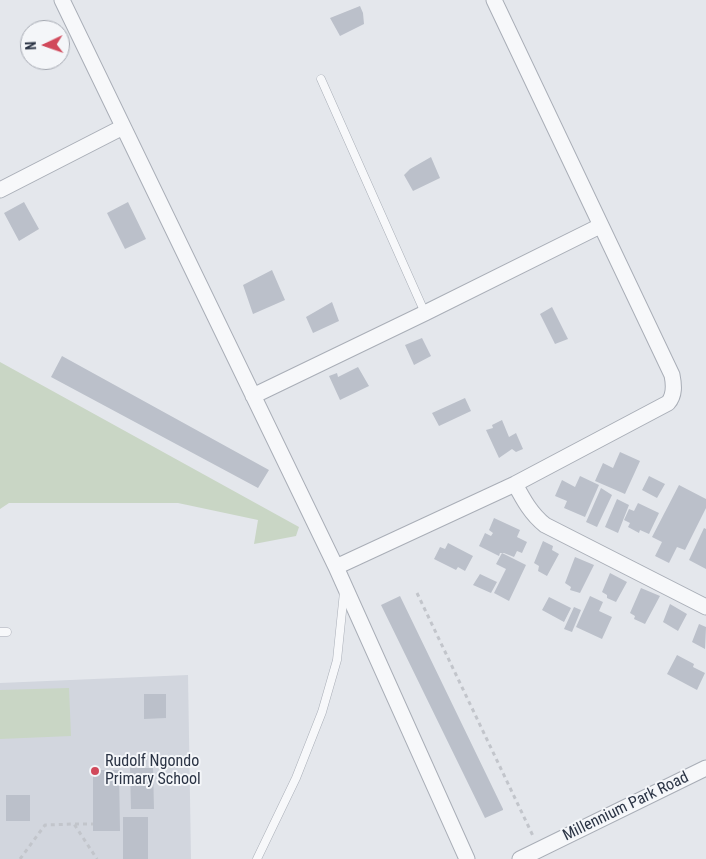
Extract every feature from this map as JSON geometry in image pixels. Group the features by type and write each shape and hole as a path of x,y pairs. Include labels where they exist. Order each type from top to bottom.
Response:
{"street":[{"path":"62,0 336,567 467,859"},
{"path":"336,567 514,484 668,403 673,393 672,374 494,0"},
{"path":"0,190 123,127"},
{"path":"253,396 600,226"},
{"path":"514,484 530,511 545,525 706,607"},
{"name":"Millennium Park Road","path":"520,859 541,852 706,768"}],"lane":[{"path":"321,79 425,313"},
{"path":"257,859 296,778 322,712 337,660 344,586"}],"path":[{"path":"417,593 541,852"},
{"path":"74,824 97,859"},
{"path":"20,859 45,825 93,824"}],"shaded area":[{"name":"Rudolf Ngondo Primary School","path":"188,675 191,859 0,859 0,683"}],"green space":[{"path":"0,362 299,527 296,536 254,544 258,520 178,503 9,503 0,509"},
{"path":"69,688 71,736 0,739 0,690"}],"building":[{"path":"360,6 364,24 340,36 330,18"},
{"path":"431,157 440,178 413,191 404,175 410,169"},
{"path":"24,202 39,229 19,241 4,213"},
{"path":"128,202 146,239 125,249 107,213"},
{"path":"272,270 285,300 253,314 243,285"},
{"path":"332,302 339,321 313,333 306,317"},
{"path":"552,307 568,339 555,344 540,314"},
{"path":"422,338 431,356 414,365 405,345"},
{"path":"62,356 269,470 258,488 51,377"},
{"path":"358,367 369,386 340,400 329,376 337,373 338,377"},
{"path":"465,398 471,411 439,426 432,413"},
{"path":"502,420 509,437 516,433 523,449 516,452 512,449 499,458 486,430 493,428 492,425"},
{"path":"620,452 640,461 625,494 595,481 603,463 613,468"},
{"path":"580,476 599,485 585,517 564,508 567,501 555,496 562,480 575,487"},
{"path":"649,476 665,484 657,498 642,490"},
{"path":"679,485 706,499 706,508 685,550 677,547 669,563 655,556 662,542 652,537"},
{"path":"601,488 612,495 597,527 586,522"},
{"path":"617,499 629,505 618,533 605,527"},
{"path":"638,503 659,513 649,534 640,530 639,533 628,527 630,523 624,520 629,509 634,511"},
{"path":"494,518 520,530 517,537 527,542 522,553 517,551 514,557 504,553 500,553 499,556 479,546 485,533 491,536 493,533 489,530"},
{"path":"704,528 706,529 706,569 689,560"},
{"path":"543,541 553,546 552,550 559,554 547,576 538,571 539,566 534,563"},
{"path":"448,543 473,556 465,571 458,567 456,570 434,559 440,547 445,549"},
{"path":"502,553 526,565 509,601 494,593 506,569 496,564"},
{"path":"575,557 594,565 580,593 570,590 571,587 565,583"},
{"path":"610,573 627,582 616,602 607,598 607,595 602,592"},
{"path":"480,574 497,582 491,593 473,585"},
{"path":"641,588 660,596 645,624 634,619 635,616 630,613"},
{"path":"400,596 503,809 485,818 381,605"},
{"path":"590,596 603,602 599,611 612,617 602,639 576,627"},
{"path":"549,597 571,608 564,622 542,610"},
{"path":"670,604 687,614 678,631 663,622"},
{"path":"574,607 581,610 572,632 564,629"},
{"path":"699,624 706,627 705,649 692,642"},
{"path":"677,655 694,664 693,667 705,673 697,690 667,674"},
{"path":"144,694 166,694 166,718 144,719"},
{"path":"130,768 153,768 154,809 131,809"},
{"path":"93,770 119,770 120,831 93,831"},
{"path":"6,795 30,795 30,821 6,821"},
{"path":"123,817 148,817 148,859 123,859"}],"place":[{"name":"Rudolf Ngondo Primary School","path":"95,771"}]}
